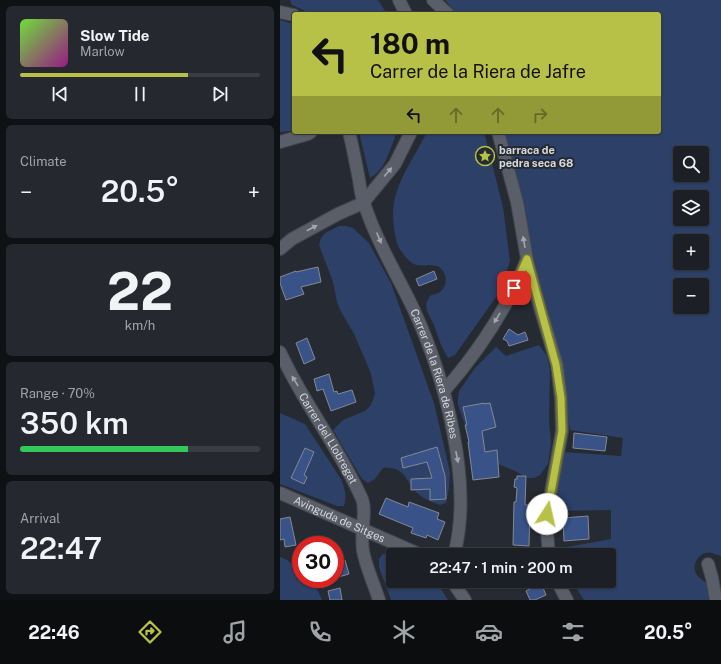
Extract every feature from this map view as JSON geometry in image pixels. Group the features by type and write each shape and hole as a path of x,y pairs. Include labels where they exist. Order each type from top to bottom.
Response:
{"street":[{"path":"400,0 405,12"},
{"path":"433,0 446,12"},
{"path":"280,12 292,15"},
{"path":"280,142 308,134"},
{"name":"Carrer de la Riera de Ribes","path":"349,134 363,202 386,256 413,309 433,357 444,391 459,465 460,521 455,548"},
{"path":"280,249 292,238 363,202 395,164 410,134"},
{"path":"499,134 517,202 527,259 556,365 561,398 562,431 547,514 548,548"},
{"path":"444,391 467,363 491,328 520,276 527,259"},
{"name":"Carrer del Llobregat","path":"280,352 290,374 342,461 362,501 364,513 361,528 362,550 379,600"},
{"name":"Avinguda de Sitges","path":"280,493 405,548"},
{"path":"708,564 716,600"},
{"path":"457,588 465,600"},
{"path":"561,588 567,600"}],"shaded area":[{"path":"290,0 378,0 386,12 308,12 292,5"},
{"path":"445,0 721,0 721,556 710,552 703,554 700,556 695,565 695,572 707,583 710,600 584,600 576,588 616,588 616,548 562,548 611,539 611,510 555,511 564,452 621,456 623,438 570,430 561,371 504,134 661,134 661,12 455,12"},
{"path":"280,20 292,23 292,130 280,132"},
{"path":"359,134 396,134 384,164 380,170 370,178"},
{"path":"426,134 485,134 503,207 510,261 501,290 455,355 448,358 427,311 426,303 430,296 439,293 445,285 446,279 444,272 436,266 418,265 410,262 398,246 396,240 393,214 394,201 408,166"},
{"path":"339,226 353,228 369,243 391,283 434,403 450,472 446,503 440,505 422,497 417,493 404,475 396,469 383,468 375,479 368,483 362,479 333,430 343,420 365,411 370,406 375,393 370,371 354,334 340,310 333,282 319,245 321,238 325,233"},
{"path":"539,345 547,356 550,369 549,421 551,443 548,464 540,475 534,478 528,478 493,462 467,431 458,405 458,398 459,391 475,368 496,347 506,356"},
{"path":"280,413 305,424 341,479 345,492 344,506 337,506 280,484"},
{"path":"383,554 386,554 386,586 379,567 379,559"},
{"path":"280,557 292,564 292,588 316,588 322,600 280,600"},
{"path":"387,588 440,588 448,600 391,600"}],"building":[{"path":"318,267 321,282 301,287 304,294 286,300 280,283 280,277 296,271"},
{"path":"434,271 437,279 419,286 416,279"},
{"path":"509,329 518,335 525,332 528,340 509,346 507,341 503,339"},
{"path":"307,338 315,359 304,364 296,343"},
{"path":"329,374 334,392 337,391 338,394 352,390 356,402 331,411 323,389 317,391 314,379"},
{"path":"490,403 496,427 482,431 485,452 497,450 499,477 473,480 469,442 465,425 467,425 463,407"},
{"path":"574,433 607,437 605,451 573,448"},
{"path":"437,447 445,476 446,499 430,500 430,489 411,490 411,479 432,478 427,462 403,468 401,458"},
{"path":"305,448 314,452 304,475 307,477 304,484 291,478"},
{"path":"517,476 526,476 525,505 530,505 529,546 513,545 514,502 516,502 517,488 514,487"},
{"path":"386,498 408,507 409,502 439,513 437,519 445,522 438,540 427,535 426,538 411,533 413,528 379,514"},
{"path":"588,516 589,539 564,541 563,518"},
{"path":"290,517 294,536 292,536 292,546 285,547 284,539 280,540 280,519"},
{"path":"344,560 349,574 344,575"},
{"path":"340,588 342,600 330,600 328,591"},
{"path":"532,588 543,588 546,595 535,600 530,600 526,591"}],"place":[{"name":"barraca de pedra seca 68","path":"485,156"}],"route":[{"path":"514,288 527,259 556,365 561,398 562,431 547,514"}]}
